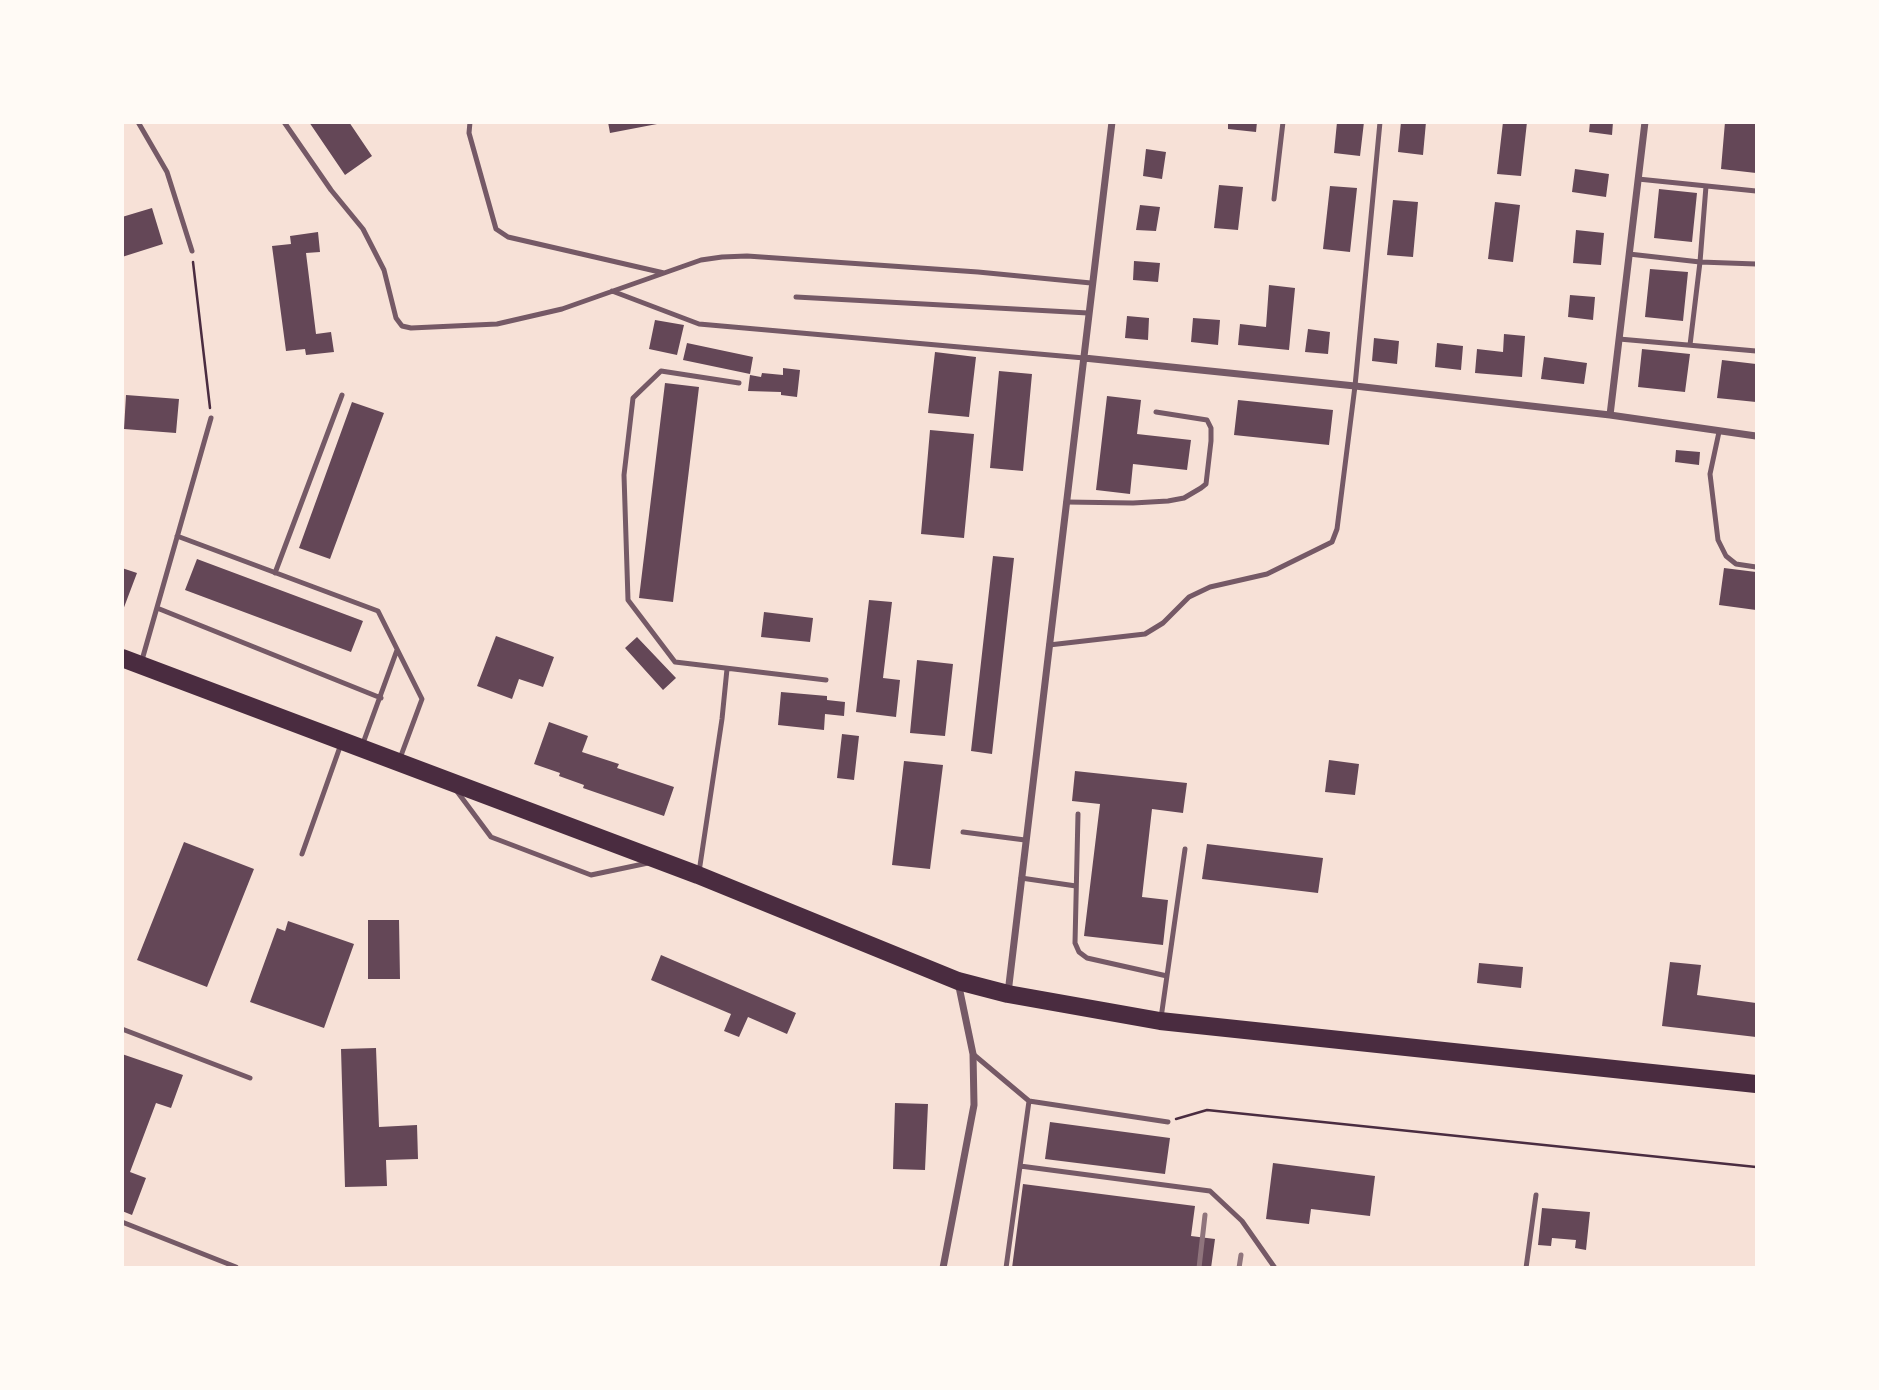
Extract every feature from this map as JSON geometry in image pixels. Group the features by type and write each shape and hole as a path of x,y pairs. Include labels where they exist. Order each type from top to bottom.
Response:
{"highway":[{"path":"122,658 698,875 958,981 1008,994 1160,1021 1756,1084"}],"street":[{"path":"1008,994 1112,122"},
{"path":"1610,415 1645,122"},
{"path":"1084,358 1610,415 1756,436"},
{"path":"943,1268 974,1105 974,1054 958,981"}],"lane":[{"path":"138,122 167,173 192,251"},
{"path":"284,122 331,190 363,229 384,270 396,318 402,326 411,328 497,324 562,309 701,260 747,256 978,272 1091,283"},
{"path":"470,122 469,133 496,229 509,237 664,273"},
{"path":"1274,199 1283,122"},
{"path":"1049,645 1145,634 1163,623 1189,597 1210,587 1267,574 1332,542 1337,529 1355,386 1380,122"},
{"path":"1638,179 1756,191"},
{"path":"1690,345 1706,186"},
{"path":"1629,254 1700,262 1756,264"},
{"path":"612,292 699,324 1084,358"},
{"path":"796,297 1088,313"},
{"path":"1619,339 1756,351"},
{"path":"739,383 661,371 633,398 624,475 628,600 675,662 826,680"},
{"path":"275,573 342,395"},
{"path":"1066,502 1168,501 1184,498 1206,484 1211,441 1211,428 1207,420 1156,412"},
{"path":"140,665 211,418"},
{"path":"1719,432 1710,474 1718,540 1726,556 1737,564 1756,567"},
{"path":"177,536 378,611 422,699 398,762"},
{"path":"157,608 381,698"},
{"path":"362,748 397,650"},
{"path":"698,875 727,669"},
{"path":"302,854 342,741"},
{"path":"450,782 491,837 528,852 591,875 661,861"},
{"path":"1077,814 1075,943 1079,952 1087,958 1167,976"},
{"path":"963,832 1025,840"},
{"path":"1160,1021 1185,849"},
{"path":"1021,878 1076,886"},
{"path":"122,1029 250,1078"},
{"path":"974,1054 1029,1101 1168,1122"},
{"path":"1006,1268 1029,1101"},
{"path":"1020,1166 1210,1191 1242,1221 1275,1268"},
{"path":"1527,1268 1536,1195"},
{"path":"122,1223 236,1267"}],"path":[{"path":"192,251 211,418"},
{"path":"1168,1122 1207,1110 1756,1167"}],"building":[{"path":"309,122 349,122 372,156 345,175"},
{"path":"608,122 656,122 657,124 610,133"},
{"path":"1228,122 1257,122 1256,132 1228,129"},
{"path":"1337,122 1364,122 1360,156 1334,153"},
{"path":"1401,122 1426,122 1423,155 1398,152"},
{"path":"1503,122 1527,122 1521,176 1497,174"},
{"path":"1590,122 1613,122 1612,135 1589,132"},
{"path":"1725,122 1756,124 1756,173 1721,169"},
{"path":"1146,149 1166,152 1162,179 1143,176"},
{"path":"1575,169 1609,174 1606,197 1572,192"},
{"path":"1219,185 1243,187 1238,230 1214,228"},
{"path":"1330,186 1357,188 1350,252 1323,249"},
{"path":"1659,189 1697,193 1692,242 1654,238"},
{"path":"1393,200 1418,202 1413,257 1387,255"},
{"path":"1495,202 1520,205 1513,262 1488,259"},
{"path":"1140,205 1160,207 1156,231 1136,230"},
{"path":"152,208 163,244 122,257 122,217"},
{"path":"1576,230 1604,233 1601,265 1573,263"},
{"path":"318,232 320,252 306,253 316,334 331,332 334,352 306,355 305,349 286,351 272,246 291,244 290,236"},
{"path":"1134,261 1160,263 1158,282 1133,280"},
{"path":"1650,269 1688,272 1683,321 1645,317"},
{"path":"1269,285 1295,288 1289,350 1238,345 1240,324 1266,327"},
{"path":"1570,295 1595,297 1593,320 1568,317"},
{"path":"1127,316 1149,318 1148,340 1125,338"},
{"path":"1193,318 1220,320 1218,345 1191,342"},
{"path":"655,320 684,325 677,355 649,349"},
{"path":"1308,329 1330,332 1328,354 1305,352"},
{"path":"1504,334 1525,336 1522,377 1475,373 1477,349 1503,352"},
{"path":"1374,338 1399,341 1397,364 1372,361"},
{"path":"687,343 753,357 750,374 683,360"},
{"path":"1437,343 1463,346 1461,370 1435,367"},
{"path":"1642,349 1690,354 1685,392 1638,387"},
{"path":"935,352 976,357 969,417 928,413"},
{"path":"1544,357 1587,363 1584,384 1541,379"},
{"path":"1722,360 1756,364 1756,402 1717,398"},
{"path":"783,368 800,370 797,397 781,395 781,392 748,391 750,375 783,375"},
{"path":"999,371 1032,374 1023,471 990,468"},
{"path":"665,383 699,387 673,602 639,598"},
{"path":"126,395 179,399 176,433 124,429"},
{"path":"1107,396 1141,400 1137,434 1191,440 1187,470 1133,464 1130,494 1096,490"},
{"path":"1238,400 1333,410 1329,445 1234,435"},
{"path":"352,402 384,413 330,559 299,548"},
{"path":"930,430 974,434 964,538 921,534"},
{"path":"1676,450 1700,452 1699,465 1675,462"},
{"path":"993,556 1014,558 992,754 971,751"},
{"path":"197,559 363,621 351,652 185,590"},
{"path":"122,568 137,573 123,610 122,610"},
{"path":"1724,568 1756,572 1756,610 1719,605"},
{"path":"869,600 892,602 883,678 900,680 896,717 856,712"},
{"path":"764,612 813,618 810,642 761,637"},
{"path":"496,636 554,657 543,687 519,679 512,699 477,686"},
{"path":"637,637 676,678 663,690 625,648"},
{"path":"917,660 953,664 945,736 910,733"},
{"path":"781,692 827,696 827,700 845,702 844,716 825,714 824,730 778,725"},
{"path":"549,722 588,736 582,752 619,764 617,768 674,787 664,816 583,788 584,785 559,776 560,773 534,764"},
{"path":"842,734 859,736 854,780 837,778"},
{"path":"1329,760 1359,764 1355,795 1325,792"},
{"path":"904,761 943,765 930,869 892,865"},
{"path":"1075,771 1187,783 1183,813 1152,809 1142,897 1168,900 1163,945 1084,936 1100,804 1072,801"},
{"path":"184,842 254,869 207,987 137,960"},
{"path":"1207,844 1323,858 1318,893 1202,879"},
{"path":"368,920 399,920 400,979 368,979"},
{"path":"288,921 354,944 324,1028 250,1002 277,928 285,931"},
{"path":"661,955 796,1013 787,1034 748,1017 739,1037 724,1031 731,1014 651,980"},
{"path":"1670,962 1701,965 1697,995 1756,1003 1756,1037 1662,1026"},
{"path":"1479,963 1523,967 1521,988 1477,983"},
{"path":"376,1048 379,1127 417,1125 418,1159 386,1160 387,1186 345,1187 341,1049"},
{"path":"122,1054 183,1075 171,1108 156,1103 130,1172 146,1178 132,1215 122,1211"},
{"path":"895,1103 928,1104 925,1170 893,1169"},
{"path":"1050,1122 1170,1138 1165,1174 1045,1159"},
{"path":"1273,1163 1375,1176 1370,1216 1311,1209 1309,1224 1266,1219"},
{"path":"1023,1184 1195,1206 1191,1236 1215,1239 1211,1268 1012,1268"},
{"path":"1542,1208 1590,1212 1586,1250 1575,1248 1576,1240 1552,1238 1551,1246 1538,1245"}],"railway":[{"path":"1199,1268 1205,1215"},
{"path":"1239,1268 1241,1255"}]}
